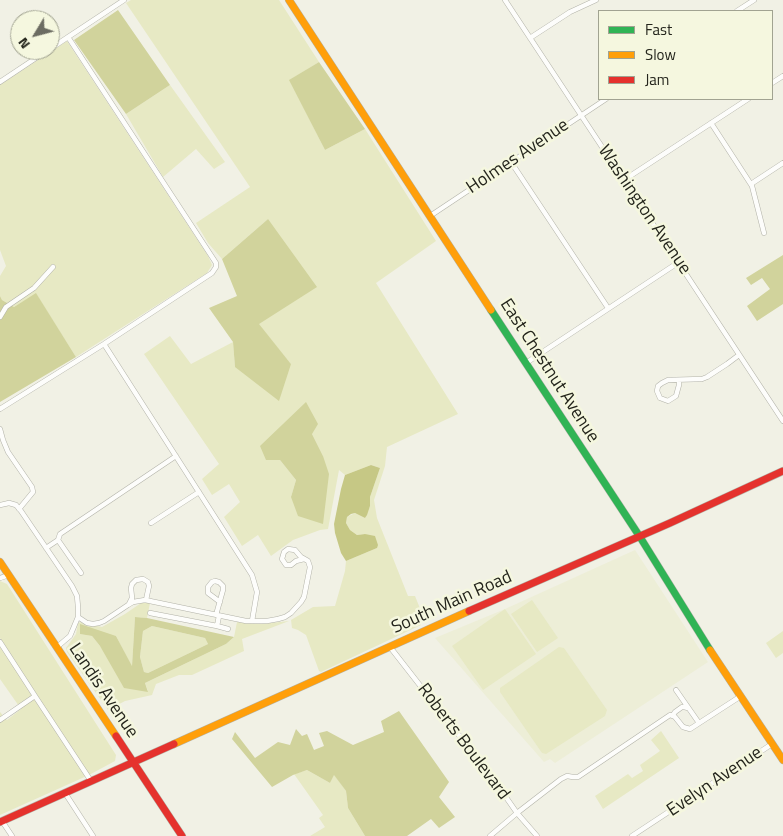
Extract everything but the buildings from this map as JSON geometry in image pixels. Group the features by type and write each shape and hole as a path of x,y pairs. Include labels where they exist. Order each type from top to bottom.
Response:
{"main road":[{"name":"East Chestnut Avenue","path":"290,0 640,537 700,635 783,760"},
{"name":"South Main Road","path":"1,821 487,603 640,537 783,471"},
{"name":"Landis Avenue","path":"0,562 182,836"}],"street":[{"path":"60,42 124,0"},
{"name":"Washington Avenue","path":"505,0 783,421"},
{"path":"530,38 570,12 596,0"},
{"path":"739,10 754,0"},
{"path":"0,409 212,273 216,267 216,263 68,37"},
{"path":"0,82 33,60"},
{"name":"Holmes Avenue","path":"430,216 604,100"},
{"path":"624,180 746,100"},
{"path":"712,123 751,184 756,196 764,233"},
{"path":"511,162 608,308"},
{"path":"751,184 783,163"},
{"path":"526,363 679,262"},
{"path":"0,317 6,307 34,288 53,267"},
{"path":"104,344 252,575 257,592 252,621"},
{"path":"679,380 676,396 668,401 660,398 657,391 660,384 668,380 702,379 740,355"},
{"path":"0,429 8,452 32,487 33,492 19,509"},
{"path":"46,548 58,540 60,534 176,456"},
{"path":"151,523 199,492"},
{"path":"0,505 9,503 16,505 77,596 78,617 70,636 57,647"},
{"path":"58,540 81,573"},
{"path":"78,617 87,623 99,623 133,602 146,600 218,616 252,621 278,619 285,617 296,608 304,597 310,567 308,561 295,550 288,549 284,552 282,559 288,566 304,559"},
{"path":"0,578 9,575"},
{"path":"128,605 132,598 132,584 136,580 143,579 148,582 146,600"},
{"path":"217,626 220,602 224,590 219,582 215,581 208,587 208,593 220,602"},
{"path":"163,616 165,604"},
{"path":"150,613 228,629"},
{"path":"0,642 91,781"},
{"name":"Roberts Boulevard","path":"390,647 536,836"},
{"path":"676,690 699,723"},
{"path":"0,720 35,696"},
{"path":"673,715 686,729 690,729 741,696"},
{"path":"490,836 564,777 575,777 583,774 664,719 673,715 682,707 689,709"},
{"name":"Evelyn Avenue","path":"632,836 772,744"},
{"path":"65,793 93,836"},
{"path":"1,821 12,836"}],"shaded area":[{"path":"131,0 279,0 319,62 290,80 325,150 365,129 436,241 376,283 458,414 387,447 385,466 374,500 377,518 408,596 415,596 423,616 421,625 321,672 306,635 292,628 291,620 313,607 335,606 346,561 377,548 365,534 357,535 350,530 346,523 347,517 355,513 365,518 380,468 371,465 345,475 339,470 328,529 293,540 271,556 258,535 242,546 224,517 240,502 229,484 212,495 202,479 219,464 144,354 170,336 191,364 233,342 235,367 291,364 258,324 268,219 222,259 208,243 196,223 250,187 126,3","holes":["312,434 323,456 291,497 296,480 280,460"]},
{"path":"118,10 170,85 126,114 74,40"},
{"path":"67,41 208,256 212,265 207,273 76,357 36,294 14,307 2,300 0,296 0,276 6,266 0,250 0,85 38,60 60,60 60,46"},
{"path":"319,62 365,129 325,150 289,80"},
{"path":"170,85 225,162 214,169 196,149 163,177 126,114"},
{"path":"268,219 317,287 259,324 291,364 279,401 235,367 233,342 209,308 237,296 222,259"},
{"path":"783,255 783,304 757,321 747,306 770,289 762,278 751,285 746,278"},
{"path":"36,293 76,357 0,402 0,296 2,300 14,307"},
{"path":"306,402 318,424 312,434 323,456 329,474 323,524 298,516 291,497 296,480 280,460 266,460 260,446"},
{"path":"371,465 380,468 370,497 367,515 365,518 355,513 351,514 347,517 346,523 350,530 357,535 375,536 378,545 377,548 346,561 341,553 334,524 341,489 345,475"},
{"path":"635,550 708,662 555,763 550,759 544,762 435,638 505,609"},
{"path":"0,581 7,584 116,755 115,761 89,775 0,815 0,712 7,720 21,709 0,679 0,648 4,645 0,638"},
{"path":"532,600 558,638 537,652 511,614"},
{"path":"141,603 150,603 147,618 135,617 132,667 116,636 80,634 92,636 100,646 148,691 145,683 226,644 234,637 237,622 261,624 289,621 242,639 244,651 192,675 179,675 156,684 152,695 125,701 108,710 66,648 76,634 78,623 102,627"},
{"path":"505,609 536,654 483,690 452,646"},
{"path":"135,617 234,637 226,644 145,683 148,692 124,688 100,646 92,636 80,634 80,624 116,636 132,666","holes":["152,626 205,638 208,644 148,673 144,672 140,657 143,631"]},
{"path":"152,626 205,638 208,644 148,673 144,672 140,657 143,631"},
{"path":"783,631 783,653 776,658 766,643"},
{"path":"559,647 564,648 607,710 605,716 546,754 542,753 500,692 500,688"},
{"path":"399,711 449,782 439,797 455,817 439,828 431,819 407,836 365,836 348,808 346,791 334,775 330,783 307,770 293,775 272,787 232,739 235,732 255,758 278,742 290,745 296,729 302,736 307,734 314,750 324,746 319,733 327,731 353,745 384,732 381,721"},
{"path":"661,731 679,758 603,809 595,796 628,774 632,778 643,771 640,765 660,751 651,740"},
{"path":"307,770 330,783 334,774 346,791 348,808 365,836 310,836 325,827 319,818 323,815 294,774"}],"traffic: fast":[{"path":"491,310 640,537 710,650"}],"traffic: slow":[{"path":"289,0 491,310"},
{"path":"0,562 116,736"},
{"path":"174,744 469,611"},
{"path":"710,650 783,760"}],"traffic: jam":[{"path":"469,611 783,471"},
{"path":"116,736 182,836"},
{"path":"0,822 174,744"}]}
